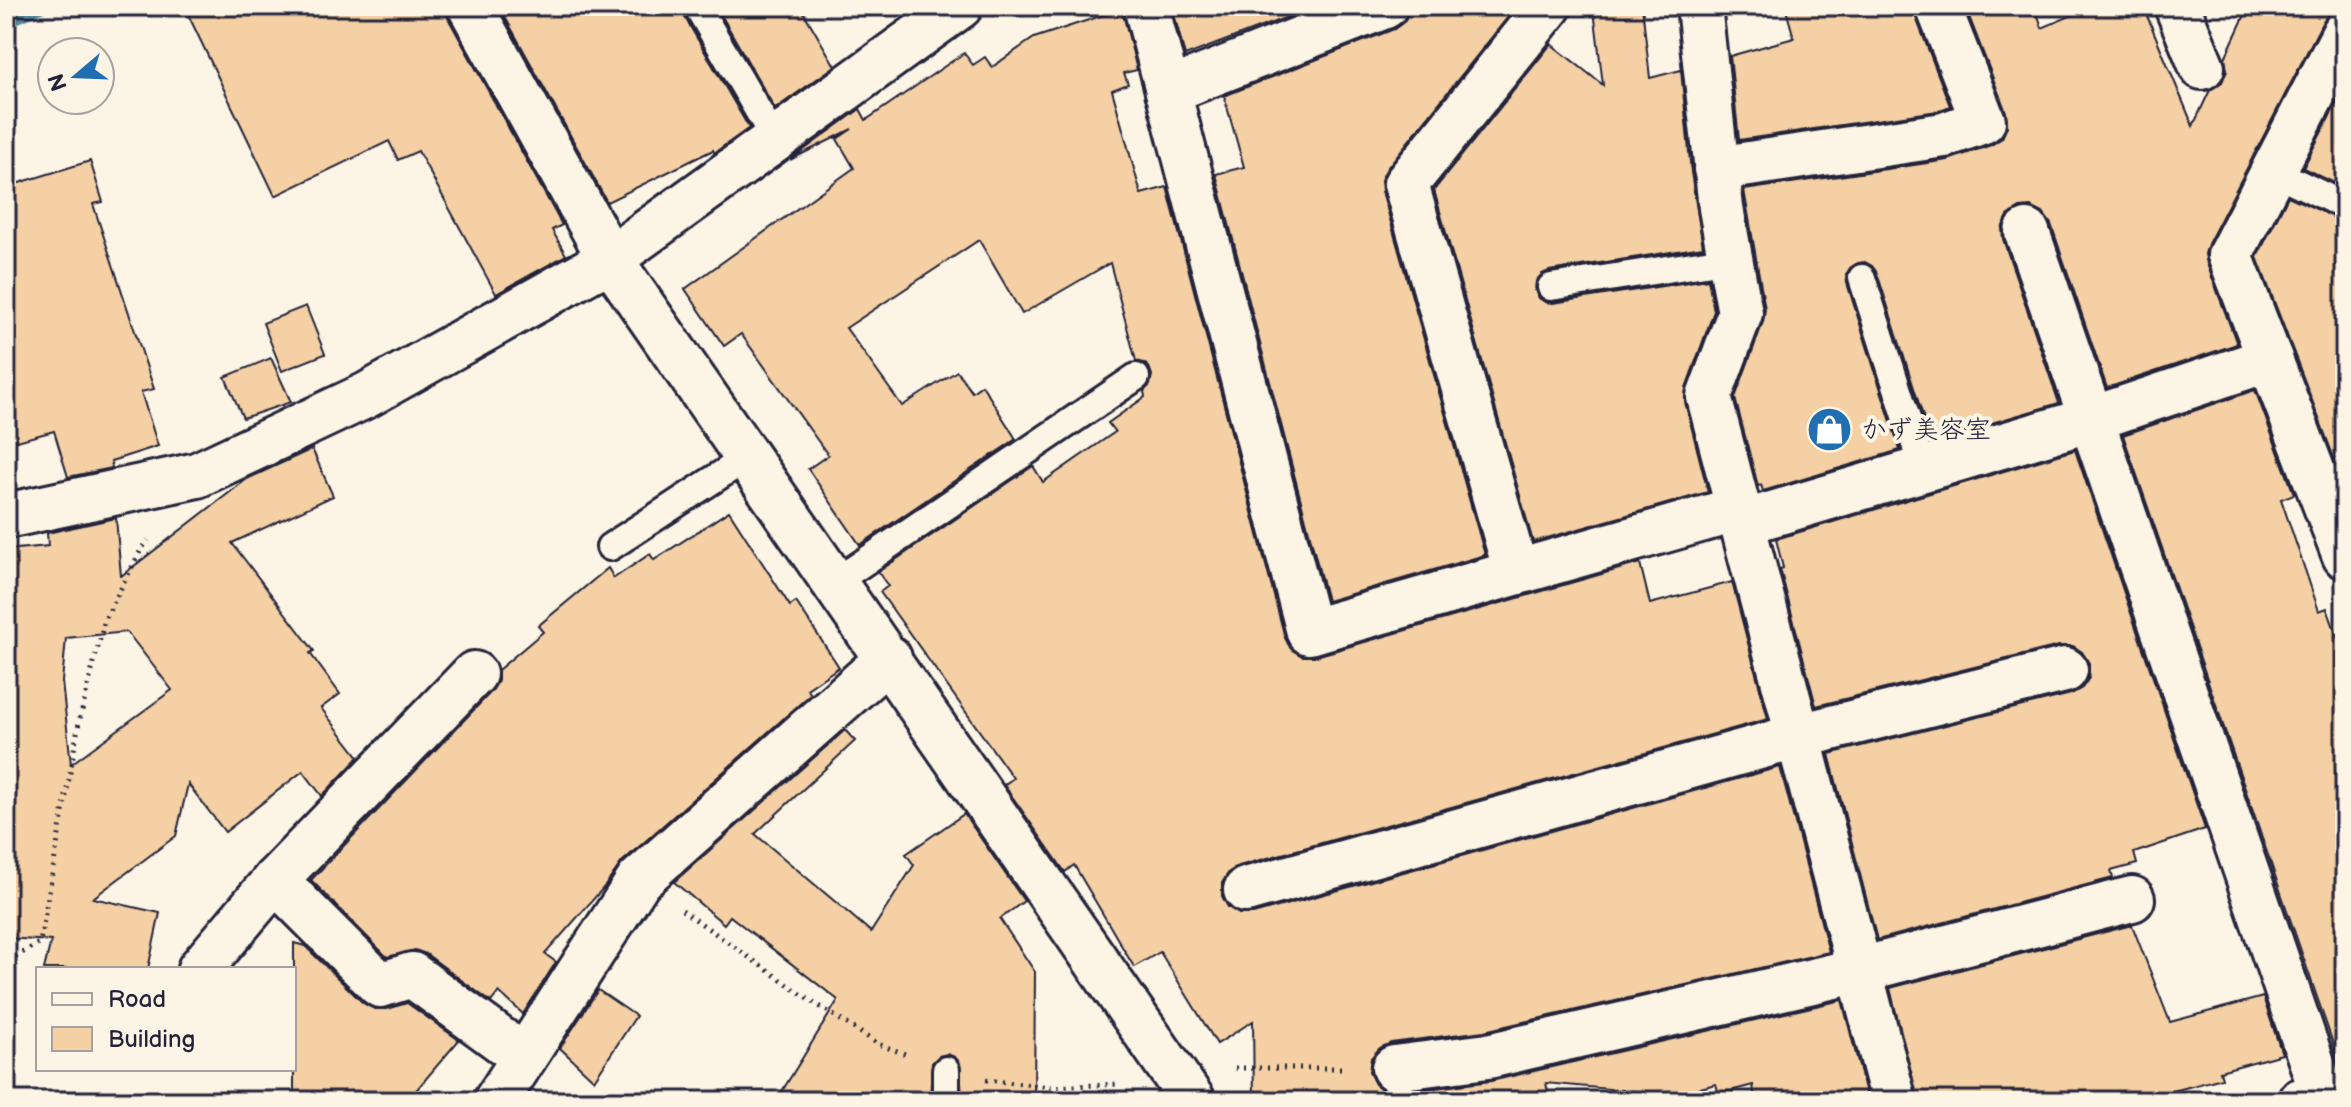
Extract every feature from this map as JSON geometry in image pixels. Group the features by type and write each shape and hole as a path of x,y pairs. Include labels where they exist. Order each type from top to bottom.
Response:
{"street":[{"path":"470,6 610,259 1182,1084"},
{"path":"6,516 197,475 367,395 610,259 960,6"},
{"path":"1146,6 1309,632 1516,572 1923,469 2092,419 2270,359"},
{"path":"1168,91 1385,6"},
{"path":"1516,572 1406,184 1549,6"},
{"path":"1699,6 1716,169 1740,313 1709,397 1894,1101"},
{"path":"1716,169 1944,135 1983,121 1938,6"},
{"path":"2177,6 2202,67"},
{"path":"2345,32 2230,255 2270,359 2336,504 2345,556"},
{"path":"2027,232 2323,1095"},
{"path":"496,1101 639,880 889,658"},
{"path":"1246,890 1799,736 2065,670"},
{"path":"202,967 275,880 474,674"},
{"path":"275,880 380,985 412,975 524,1057"},
{"path":"1394,1068 1488,1056 1860,970 2132,899"}],"lane":[{"path":"697,6 775,140"},
{"path":"2273,171 2345,206"},
{"path":"1551,287 1731,259"},
{"path":"1862,278 1923,469"},
{"path":"835,582 1136,377"},
{"path":"610,547 748,457"},
{"path":"946,1070 946,1101"}],"path":[{"path":"6,977 9,961 40,942 79,722 105,619 150,537"},
{"path":"639,880 878,1044 967,1077 1051,1087 1182,1084 1394,1068"}],"building":[{"path":"184,6 445,6 448,18 562,225 552,230 566,255 496,294 418,151 398,160 389,141 275,196"},
{"path":"499,6 681,6 749,128 714,153 713,150 607,202"},
{"path":"716,6 800,6 835,66 775,109"},
{"path":"1172,6 1316,6 1185,56"},
{"path":"1409,6 1504,6 1512,12 1387,168 1381,180 1485,555 1327,601 1216,174 1244,167 1224,96 1394,29 1405,21"},
{"path":"1642,6 1650,78 1681,70 1691,172 1703,247 1549,271 1536,281 1535,290 1539,298 1553,303 1708,279 1714,311 1686,388 1685,402 1708,492 1533,542 1434,190 1551,44 1603,85 1594,10"},
{"path":"1785,6 1914,6 1950,106 1938,111 1739,140 1730,56 1794,38"},
{"path":"1965,6 2035,6 2042,28 2094,6 2143,6 2193,126 2210,90 2222,82 2227,70 2225,58 2249,6 2345,6 2331,11 2323,21 2208,244 2205,254 2207,264 2237,344 2107,388 2051,224 2043,213 2031,207 2020,208 2008,216 2002,228 2003,239 2059,403 1931,441 1877,273 1865,262 1858,263 1846,275 1847,283 1900,450 1763,491 1761,485 1758,486 1735,398 1765,309 1744,190 1948,160 2002,138 2007,126 2006,112"},
{"path":"1122,9 1137,70 1124,73 1128,84 1112,90 1141,194 1167,187 1285,638 1291,649 1302,656 1316,656 1640,563 1650,604 1732,582 1768,719 1239,866 1229,872 1222,883 1222,896 1228,907 1239,914 1253,914 1780,767 1829,952 1484,1031 1391,1043 1380,1048 1371,1058 1369,1072 1375,1084 1384,1091 1396,1093 1491,1081 1842,1000 1868,1101 1755,1101 1753,1085 1719,1094 1716,1084 1673,1095 1546,1083 1550,1101 1254,1101 1253,1021 1217,1044 1160,952 1134,967 1074,865 1065,872 1004,785 1013,778 880,592 888,586 878,572 1033,466 1043,482 1115,432 1108,423 1145,397 1144,391 1150,385 1152,375 1149,367 1136,361 1110,263 1022,314 979,240 846,328 902,406 957,371 972,392 982,385 1016,439 860,545 808,469 828,455 741,334 724,346 685,289 854,168 837,139 852,129 790,160 860,109 866,120 964,53 973,65 985,57 992,67 1034,38"},
{"path":"2345,87 2345,188 2303,168"},
{"path":"90,161 103,202 93,204 154,389 141,392 158,446 111,461 112,468 68,477 54,431 6,444 6,187"},
{"path":"2288,196 2345,222 2345,475 2341,476 2257,257"},
{"path":"306,306 325,354 282,371 263,323"},
{"path":"271,358 291,402 243,418 225,377"},
{"path":"2255,390 2294,494 2281,499 2319,611 2327,608 2345,659 2345,1057 2338,1058 2123,435"},
{"path":"312,449 333,496 232,543 314,651 310,653 340,694 321,708 359,757 322,796 303,771 225,832 188,784 176,836 93,898 160,913 148,967 44,967 51,941 6,938 6,550 48,546 47,533 116,518 121,576 247,479","holes":["127,632 172,690 71,764 62,682 66,638"]},
{"path":"2075,450 2205,829 2134,853 2137,864 2111,871 2113,878 1877,940 1829,754 2071,694 2082,688 2089,678 2089,663 2082,652 2073,646 2059,646 1816,706 1780,569 1783,568 1776,539"},
{"path":"729,511 790,606 796,602 839,667 807,689 811,694 622,862 545,954 556,962 523,1014 499,992 491,1002 426,954 415,950 387,957 311,880 492,691 498,681 498,670 543,632 538,626 608,568 614,578 650,554 654,560"},
{"path":"845,730 855,741 755,834 871,932 914,865 906,854 964,814 1024,901 1000,919 1035,972 1034,1101 962,1101 960,1063 947,1054 939,1056 932,1063 930,1101 776,1101 838,1000 730,916 724,924 674,882"},
{"path":"2132,925 2170,1022 2263,997 2282,1054 2220,1071 2222,1078 2136,1101 1918,1101 1890,988"},
{"path":"294,943 305,946 363,1003 375,1009 387,1009 407,1003 459,1040 407,1101 294,1101"},
{"path":"598,990 636,1016 594,1080 560,1048"}],"waterway":[{"path":"6,20 38,6"}],"place":[{"name":"かず美容室","path":"1830,429"}]}
